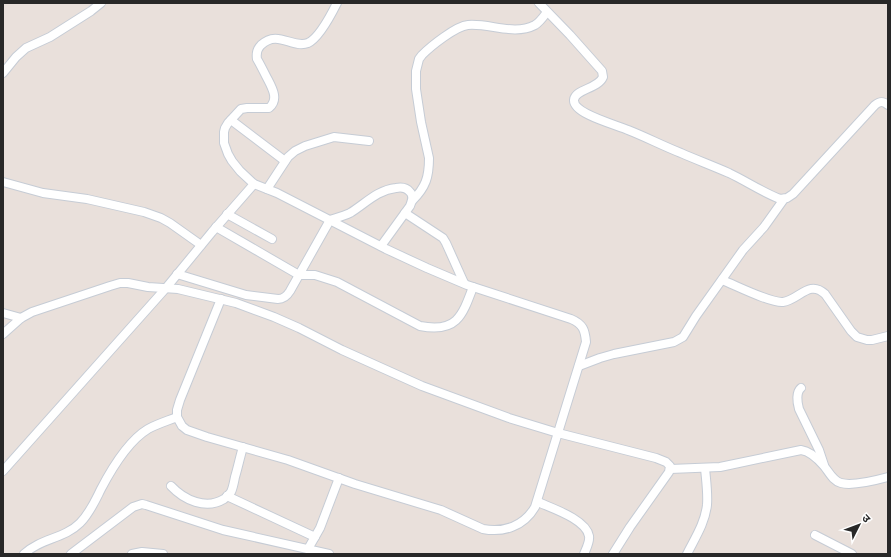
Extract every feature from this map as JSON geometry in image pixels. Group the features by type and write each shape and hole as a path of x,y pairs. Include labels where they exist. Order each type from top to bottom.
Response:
{"street":[{"path":"3,73 16,57 26,48 50,37 101,3"},
{"path":"221,299 180,400 177,410 177,417 182,426 192,432 206,437 288,460 339,478 441,510 483,529 490,530 508,528 518,525 531,515 538,502 586,342 586,336 583,328 578,322 571,319 464,284 427,268 277,193 254,184 232,161 224,143 224,132 226,128 231,120 242,110 247,108 269,108 273,103 273,90 257,59 257,50 261,44 274,38 280,38 298,44 304,44 312,41 328,21 337,3"},
{"path":"539,3 600,68 603,74 602,80 598,84 582,91 576,96 574,102 581,111 627,129 728,173 777,198 784,199"},
{"path":"381,246 412,201 420,193 427,178 429,162 428,152 421,122 416,89 416,71 422,54 463,26 474,25 512,29 524,28 534,25 548,12"},
{"path":"578,366 610,355 674,342 686,334 696,316 743,250 768,222 784,199 792,194 875,104 882,102 888,105"},
{"path":"231,120 285,161"},
{"path":"267,189 291,154 305,146 338,136 369,141"},
{"path":"3,182 43,193 87,199 144,212 170,223 201,245"},
{"path":"3,471 166,288 216,227 254,184"},
{"path":"177,274 246,295 282,299 288,295 330,220 348,214 380,192 393,188 402,187 407,189 411,194 412,201"},
{"path":"405,213 443,238 464,284"},
{"path":"228,214 272,239"},
{"path":"216,227 299,275 315,275 337,282 413,323 428,328 447,326 456,320 465,309 473,287"},
{"path":"722,280 775,302 787,301 806,290 814,288 817,289 825,294 851,331 857,337 872,340 888,336"},
{"path":"3,334 21,318 32,312 120,283 178,289 236,303 299,328 342,350 422,386 509,418 558,433 656,458 669,464 669,472 613,554"},
{"path":"3,313 21,318"},
{"path":"801,388 798,391 799,408 819,450 824,466"},
{"path":"24,554 41,542 66,534 82,522 102,487 135,439 147,430 177,417"},
{"path":"171,486 178,494 185,497 204,504 216,503 228,496 232,488 242,447"},
{"path":"670,468 724,467 800,450 807,452 816,459 824,466 835,480 842,483 847,484 888,477"},
{"path":"687,554 706,513 707,495 705,468"},
{"path":"308,549 320,528 339,478"},
{"path":"228,496 315,537"},
{"path":"538,502 569,516 585,528 588,532 589,538 584,554"},
{"path":"71,554 133,507 142,504 223,530 329,554"},
{"path":"816,535 852,554"},
{"path":"132,554 142,552 163,554"}]}
